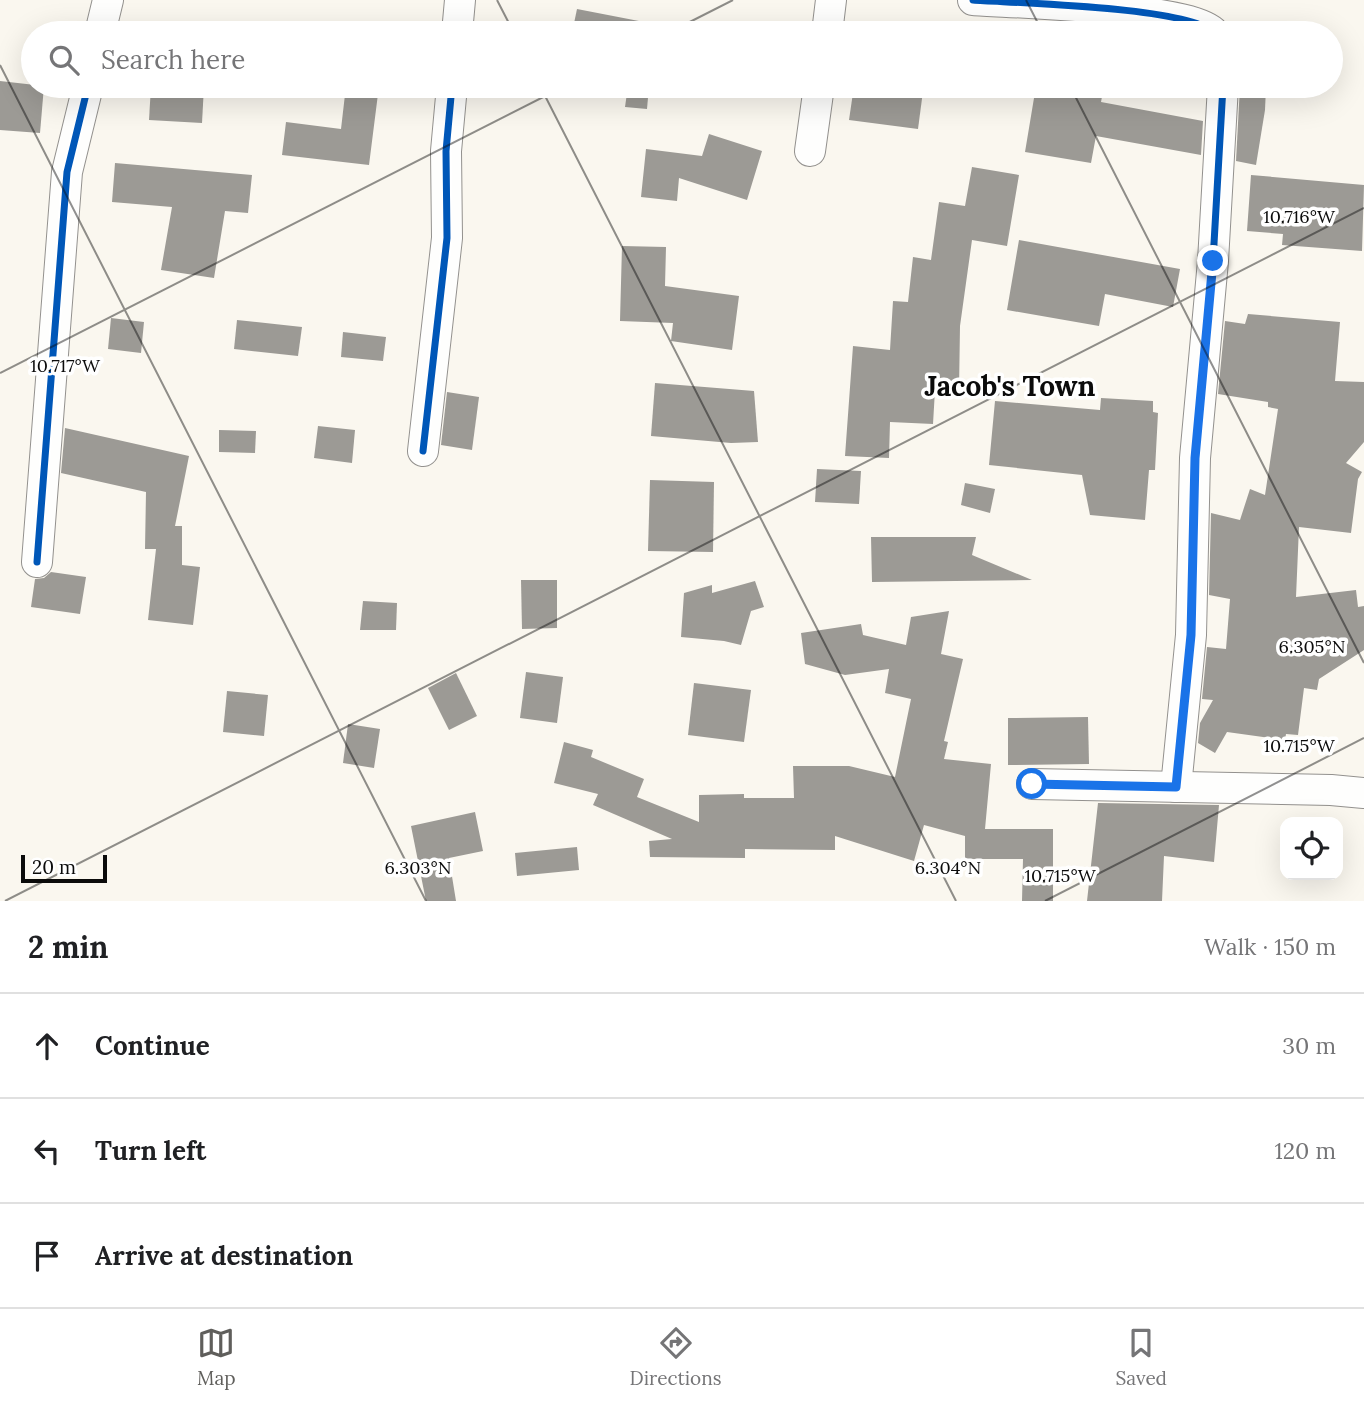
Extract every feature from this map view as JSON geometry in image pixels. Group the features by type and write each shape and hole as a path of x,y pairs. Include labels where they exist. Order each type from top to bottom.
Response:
{"street":[{"path":"103,21 108,0"},
{"path":"458,21 460,0"},
{"path":"828,21 831,0"},
{"path":"973,0 1138,12 1192,21"},
{"path":"37,562 67,172 85,98"},
{"path":"423,451 447,238 446,151 451,98"},
{"path":"810,151 817,98"},
{"path":"1176,787 1191,635 1195,458 1213,261 1222,98"},
{"path":"1032,784 1331,790 1364,793"}],"building":[{"path":"577,9 639,21 574,21"},
{"path":"0,81 21,83 21,98 43,98 40,133 0,130"},
{"path":"150,98 203,98 202,123 149,120"},
{"path":"345,98 377,98 369,165 282,155 286,122 341,129"},
{"path":"626,98 648,98 647,109 625,107"},
{"path":"852,98 922,98 918,129 849,120"},
{"path":"1034,98 1102,98 1101,102 1203,121 1201,155 1096,136 1091,163 1025,152"},
{"path":"1239,98 1266,98 1256,165 1236,161"},
{"path":"709,134 762,151 747,200 679,178 677,201 641,197 646,149 702,156"},
{"path":"115,163 252,175 248,213 225,211 214,278 161,270 172,207 112,202"},
{"path":"972,167 1019,175 1007,246 972,240 960,326 959,391 935,390 933,424 890,422 889,458 845,456 853,346 890,350 893,301 908,302 913,257 931,260 939,202 965,206"},
{"path":"1251,175 1364,185 1362,251 1282,245 1283,234 1247,231"},
{"path":"1019,240 1180,269 1173,307 1105,294 1099,326 1007,310"},
{"path":"622,246 666,247 665,286 739,296 732,350 671,341 673,323 620,321"},
{"path":"1248,314 1340,322 1335,381 1364,382 1364,442 1346,463 1362,472 1358,479 1351,533 1299,527 1296,597 1356,590 1358,607 1364,606 1364,650 1319,679 1317,690 1304,688 1298,735 1286,734 1285,740 1227,732 1215,753 1198,743 1200,723 1213,700 1202,699 1207,647 1226,649 1230,599 1209,595 1211,513 1240,520 1250,489 1265,495 1278,409 1268,407 1268,402 1218,394 1225,321 1245,324"},
{"path":"111,318 144,322 141,353 108,349"},
{"path":"237,320 302,327 298,356 234,349"},
{"path":"343,332 386,337 383,361 341,357"},
{"path":"655,383 754,391 758,442 731,443 651,436"},
{"path":"447,392 479,397 472,450 441,445"},
{"path":"1101,398 1153,401 1153,412 1158,413 1155,470 1149,470 1145,520 1090,515 1082,475 989,465 995,401 1100,410"},
{"path":"318,426 355,430 352,463 314,458"},
{"path":"65,428 189,456 175,526 182,526 182,565 200,567 193,625 148,620 156,549 145,549 146,492 61,473"},
{"path":"219,430 256,431 255,453 219,452"},
{"path":"817,469 861,471 859,504 815,502"},
{"path":"650,480 714,482 713,552 648,551"},
{"path":"965,483 995,489 990,513 961,505"},
{"path":"871,537 976,537 972,555 1032,580 872,582"},
{"path":"51,572 86,577 80,614 31,607 35,579 44,578"},
{"path":"521,580 557,580 557,628 522,629"},
{"path":"755,581 764,607 751,611 741,645 681,637 684,593 712,585 712,593"},
{"path":"363,601 397,603 396,630 360,630"},
{"path":"949,611 941,654 963,659 944,741 948,742 944,759 991,764 985,829 1053,829 1053,901 1022,901 1023,859 965,859 965,836 924,825 914,861 835,836 835,850 745,849 745,858 650,857 649,841 672,839 593,805 598,794 554,783 564,742 593,750 591,757 644,779 637,797 699,822 699,795 744,794 744,798 794,798 793,766 849,766 895,777 911,699 885,693 889,669 845,675 805,664 801,633 861,624 863,635 906,645 911,617"},
{"path":"526,672 563,677 557,723 520,718"},
{"path":"456,673 477,716 449,730 428,688"},
{"path":"694,683 751,690 744,742 688,735"},
{"path":"227,691 268,695 264,736 223,732"},
{"path":"1088,717 1089,764 1008,765 1008,718"},
{"path":"348,724 380,729 374,768 343,763"},
{"path":"1098,803 1219,805 1214,862 1164,856 1162,901 1087,901"},
{"path":"475,812 483,851 449,858 456,901 426,901 411,826"},
{"path":"577,847 579,870 517,876 515,853"}],"cycle path":[{"path":"973,0 1101,8 1188,21"},
{"path":"37,562 67,172 85,98"},
{"path":"423,451 447,238 446,151 451,98"},
{"path":"1176,787 1191,635 1195,458 1213,261 1222,98"}],"district":[{"name":"Jacob's Town","path":"1010,386"}],"route":[{"path":"1032,784 1176,787 1191,635 1195,458 1213,261"}]}
